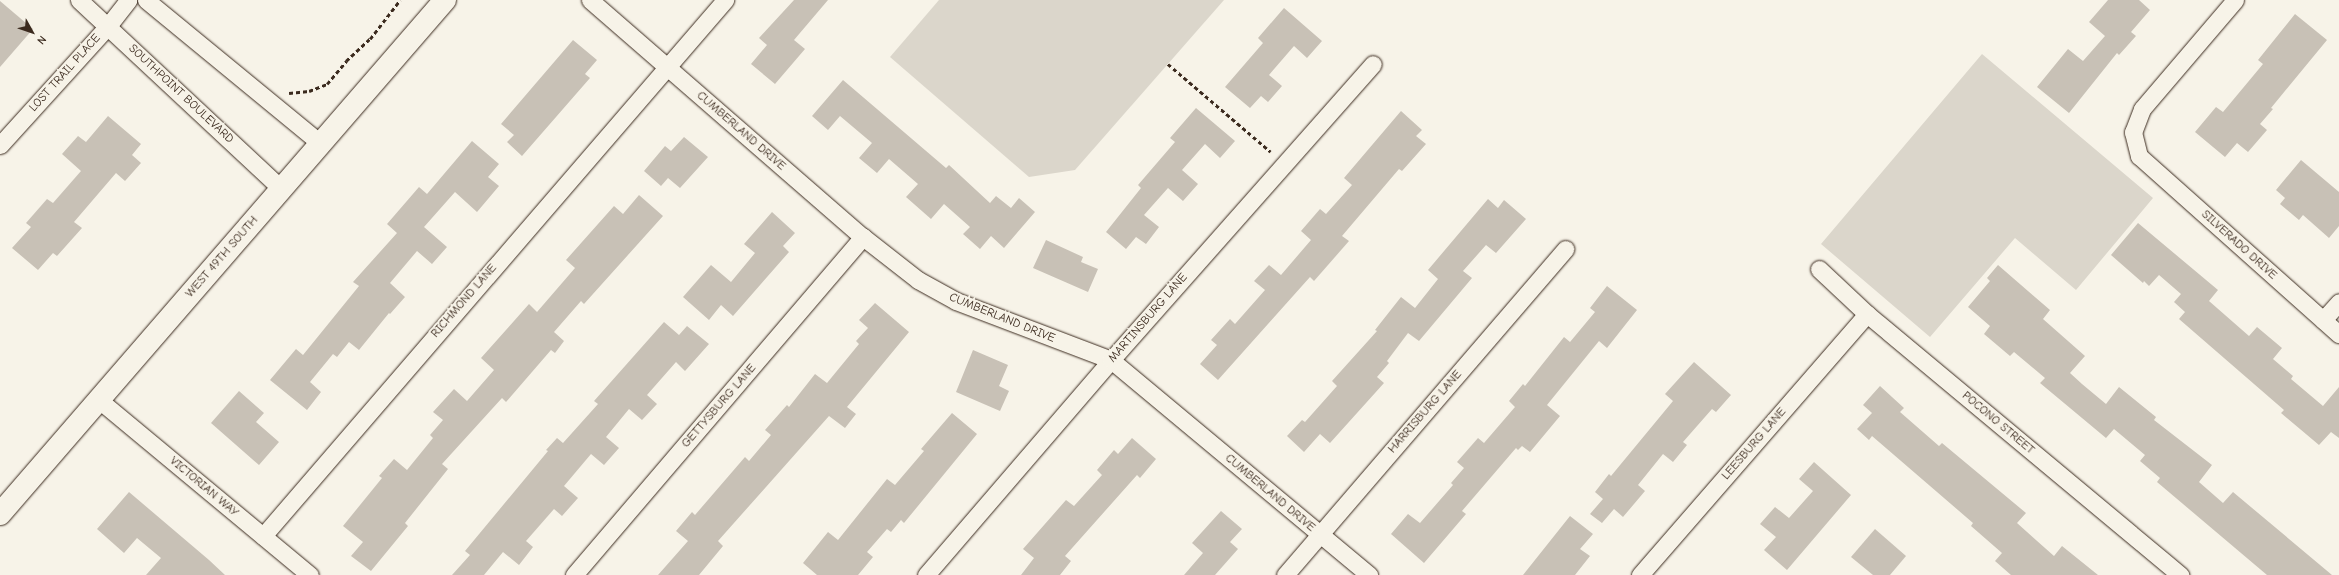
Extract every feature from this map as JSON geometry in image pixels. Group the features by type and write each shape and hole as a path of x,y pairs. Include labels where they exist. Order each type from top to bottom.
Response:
{"street":[{"name":"SOUTHPOINT BOULEVARD","path":"79,0 282,189"},
{"name":"LOST TRAIL PLACE","path":"0,145 108,26 128,0"},
{"path":"146,0 321,144"},
{"name":"WEST 49TH SOUTH","path":"0,514 445,0"},
{"name":"CUMBERLAND DRIVE","path":"590,0 863,237 918,280 956,301 1111,360 1369,575"},
{"name":"RICHMOND LANE","path":"263,536 725,0"},
{"name":"SILVERADO DRIVE","path":"2235,0 2142,109 2133,132 2139,156 2339,334"},
{"name":"MARTINSBURG LANE","path":"926,575 1111,360 1373,64"},
{"name":"GETTYSBURG LANE","path":"574,575 863,237"},
{"name":"HARRISBURG LANE","path":"1285,575 1565,249"},
{"name":"POCONO STREET","path":"1819,269 1868,314 2180,575"},
{"path":"2323,320 2339,302"},
{"name":"LEESBURG LANE","path":"1640,575 1868,314"},
{"name":"VICTORIAN WAY","path":"99,400 310,575"}],"path":[{"path":"287,93 309,91 327,84 346,61 370,39 400,0"},
{"path":"1168,64 1271,152"}],"shaded area":[{"path":"939,0 1224,0 1075,170 1029,177 890,57"},
{"path":"1982,54 2153,198 2076,290 2015,238 1930,337 1821,244"}],"building":[{"path":"794,0 828,0 794,40 805,49 775,84 751,64 767,45 759,38"},
{"path":"2108,0 2139,0 2150,10 2131,32 2136,36 2119,55 2117,53 2069,113 2037,87 2068,49 2083,61 2105,36 2089,22"},
{"path":"0,1 33,29 0,67"},
{"path":"1284,8 1322,41 1307,58 1294,46 1269,75 1282,86 1268,102 1261,96 1250,108 1225,87 1263,43 1258,38"},
{"path":"2295,14 2327,40 2271,108 2273,109 2260,124 2267,130 2248,152 2237,143 2225,157 2195,132 2216,107 2223,112 2263,64 2258,60"},
{"path":"573,40 597,60 585,74 590,78 522,156 507,142 514,135 501,124"},
{"path":"843,80 946,168 949,165 990,203 996,196 1011,208 1019,198 1035,212 1004,248 991,236 980,249 963,234 970,227 944,204 931,219 906,197 918,184 889,159 877,173 859,158 872,143 840,116 828,130 812,116"},
{"path":"1196,108 1235,141 1220,158 1205,144 1182,170 1198,184 1183,201 1168,188 1144,215 1159,227 1146,244 1136,237 1126,249 1106,232 1141,188 1138,185 1175,142 1170,138"},
{"path":"1401,111 1422,130 1416,136 1426,144 1402,171 1399,169 1342,236 1349,241 1314,281 1310,277 1218,380 1200,364 1217,345 1211,340 1230,319 1235,324 1265,290 1254,281 1269,265 1281,275 1311,240 1301,231 1320,209 1326,214 1352,185 1344,178"},
{"path":"108,116 141,144 132,155 141,163 125,181 116,173 74,222 82,228 57,256 53,253 38,270 12,248 31,227 26,223 47,199 53,203 81,171 62,154 78,136 86,142"},
{"path":"684,137 708,157 680,188 668,178 661,186 644,171 665,146 671,151"},
{"path":"472,141 499,164 488,177 499,186 477,212 455,192 424,227 447,247 432,264 417,251 390,283 405,297 390,314 389,313 359,350 349,342 337,357 333,354 310,382 321,392 307,410 270,380 296,349 303,355 359,286 353,282 397,233 387,224 419,187 427,194"},
{"path":"2301,160 2339,192 2339,226 2329,238 2303,215 2299,220 2280,204 2285,198 2276,190"},
{"path":"639,195 663,216 584,304 581,301 554,332 564,341 555,353 551,350 506,402 502,398 442,464 448,469 405,523 408,526 371,571 351,556 363,542 343,526 382,478 379,476 394,459 407,470 433,438 430,435 443,420 433,412 454,389 467,401 494,370 481,358 529,304 537,312 575,268 566,260 614,206 623,214"},
{"path":"1488,199 1498,208 1504,200 1526,219 1496,253 1486,245 1463,271 1472,278 1419,341 1408,333 1387,361 1389,363 1377,377 1384,383 1330,443 1320,434 1304,452 1287,436 1302,420 1305,422 1337,386 1332,381 1377,331 1375,330 1401,297 1415,308 1438,279 1428,270"},
{"path":"772,212 795,233 783,246 789,252 733,316 721,305 709,320 683,297 711,265 731,282 755,253 744,244"},
{"path":"2138,223 2218,290 2209,301 2249,336 2257,327 2282,348 2273,359 2293,376 2291,379 2323,406 2339,387 2339,438 2331,432 2319,445 2281,413 2284,410 2179,319 2185,312 2174,302 2181,294 2159,275 2149,286 2144,281 2143,283 2111,255"},
{"path":"1046,240 1083,257 1081,262 1098,269 1088,292 1033,268"},
{"path":"1998,265 2050,310 2043,319 2085,356 2070,373 2106,404 2119,387 2156,417 2154,420 2212,465 2199,482 2223,503 2233,492 2332,575 2267,575 2157,482 2160,478 2140,461 2145,455 2114,429 2106,438 2040,383 2045,378 2014,352 2010,356 1984,334 1990,326 1968,307 1990,281 1987,278"},
{"path":"1607,286 1637,310 1607,348 1599,341 1547,405 1560,416 1530,452 1522,446 1518,450 1516,448 1462,511 1466,514 1424,563 1391,534 1408,514 1420,523 1453,485 1451,483 1464,468 1457,462 1478,438 1484,443 1515,407 1509,401 1523,384 1525,386 1564,337 1570,342 1595,312 1590,308"},
{"path":"875,303 909,332 847,407 856,414 845,428 829,416 718,541 723,546 699,575 658,575 688,541 676,531 692,512 695,515 745,457 749,461 771,435 765,430 787,405 789,407 815,374 827,383 859,344 856,341 868,328 859,320"},
{"path":"664,322 679,335 687,326 709,344 685,371 676,362 647,395 657,404 642,420 629,409 606,437 619,448 604,465 591,454 564,486 578,498 562,516 554,509 526,541 533,547 519,565 503,552 484,575 452,575 470,555 465,551 548,451 546,450 557,438 563,443 598,404 594,401"},
{"path":"973,350 1008,365 999,386 1009,391 1000,411 956,392"},
{"path":"1694,362 1731,395 1716,412 1712,409 1683,442 1687,445 1673,462 1663,454 1638,485 1645,491 1623,517 1614,509 1602,523 1590,514 1603,499 1595,492 1609,474 1611,476 1673,401 1665,394"},
{"path":"1880,386 1904,408 1900,412 1939,446 1942,443 2026,513 2017,523 2054,556 2062,546 2098,575 2011,575 1995,561 2002,553 1971,526 1973,523 1872,436 1869,440 1857,429 1872,413 1863,405"},
{"path":"239,391 264,413 256,422 279,442 259,465 211,423"},
{"path":"952,413 977,434 904,523 901,520 891,532 887,529 867,552 873,557 858,575 817,575 803,563 828,532 838,540 887,479 895,485 924,451 921,449"},
{"path":"1132,438 1156,459 1140,478 1137,475 1065,556 1071,561 1060,575 1021,575 1034,558 1023,549 1066,500 1074,506 1102,475 1097,470 1114,450 1118,454"},
{"path":"1814,462 1851,495 1787,570 1764,550 1776,537 1760,524 1775,507 1789,518 1813,491 1799,479"},
{"path":"129,492 225,575 146,575 161,558 137,538 124,553 97,529"},
{"path":"1221,511 1242,529 1230,542 1238,549 1215,575 1184,575 1203,553 1192,543"},
{"path":"1570,516 1593,534 1580,549 1590,556 1575,575 1523,575"},
{"path":"1875,529 1906,556 1890,575 1873,575 1851,557"}]}
